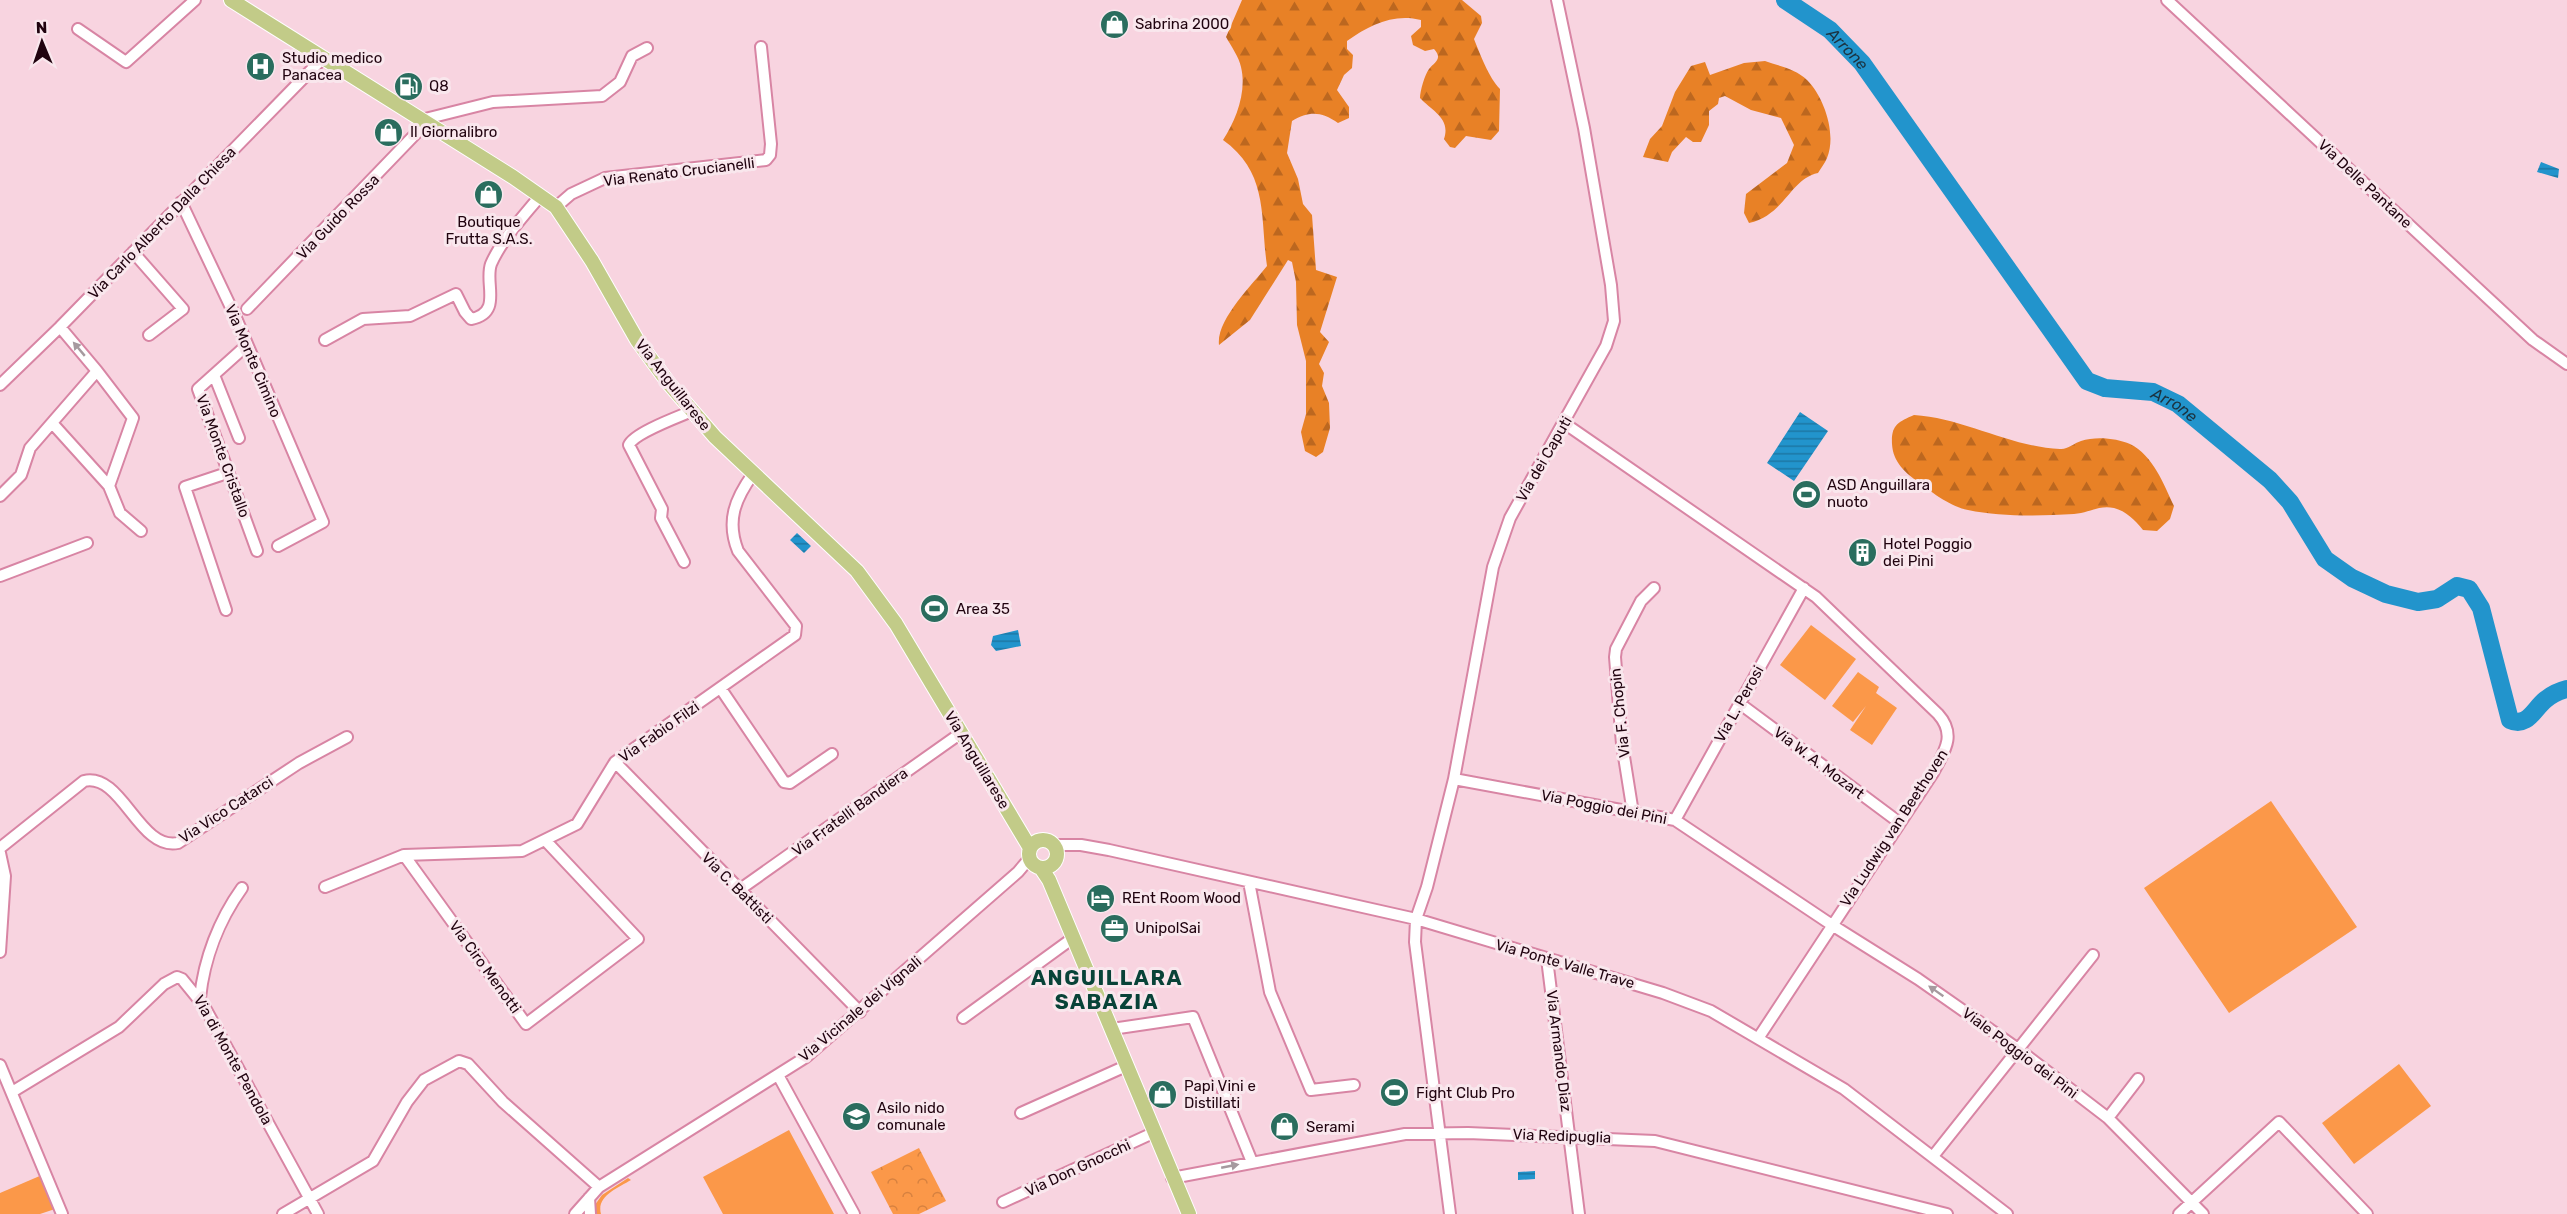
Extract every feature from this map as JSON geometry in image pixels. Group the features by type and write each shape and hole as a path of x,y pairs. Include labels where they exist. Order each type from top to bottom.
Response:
{"main road":[{"name":"Via Anguillarese","path":"231,0 556,207 592,261 637,340 692,411 753,474 857,571 896,624 1017,826 1046,857 1073,938 1189,1214"}],"street":[{"path":"78,29 126,62 195,0"},
{"name":"Via dei Caputi","path":"1449,1214 1441,1133 1415,942 1416,919 1427,886 1454,779 1493,567 1510,518 1606,346 1614,321 1611,285 1584,128 1557,0"},
{"name":"Via Delle Pantane","path":"2167,0 2533,340 2567,364"},
{"name":"Via Renato Crucianelli","path":"556,207 571,194 605,178 766,160 770,155 771,144 761,47"},
{"path":"423,122 493,102 602,96 620,82 632,56 647,48"},
{"name":"Via Carlo Alberto Dalla Chiesa","path":"0,385 60,327 321,59"},
{"name":"Via Guido Rossa","path":"247,309 372,183 423,122"},
{"path":"325,340 363,320 410,316 456,294 471,319 486,310 492,298 488,279 491,264 513,229 540,196"},
{"name":"Via Monte Cimino","path":"182,202 247,345 323,522 278,546"},
{"path":"133,252 183,309 149,335"},
{"path":"60,327 133,418 109,486"},
{"name":"Via Monte Cristallo","path":"247,345 198,389 227,473 258,551"},
{"path":"0,496 21,475 30,448 97,371"},
{"path":"213,375 239,438"},
{"path":"684,562 661,518 662,509 629,445 631,440 645,432 692,411"},
{"name":"Via Ludwig van Beethoven","path":"1564,423 1816,597 1946,724 1949,738 1946,750 1759,1037"},
{"path":"53,424 109,486 120,513 141,531"},
{"path":"226,610 185,487 227,473"},
{"name":"Via Fabio Filzi","path":"325,887 404,855 501,853 522,850 577,824 615,762 795,635 796,626 738,551 733,537 734,508 740,493 753,474"},
{"path":"0,576 87,543"},
{"name":"Via F. Chopin","path":"1633,813 1622,744 1615,657 1616,649 1641,601 1654,588"},
{"name":"Via L. Perosi","path":"1675,820 1804,588"},
{"path":"721,689 784,782 790,783 832,754"},
{"name":"Via W. A. Mozart","path":"1739,703 1900,823"},
{"name":"Via Fratelli Bandiera","path":"739,890 961,733"},
{"name":"Via Vico Catarci","path":"0,851 84,781 90,780 103,783 155,838 170,845 178,843 298,763 347,737"},
{"name":"Via C. Battisti","path":"615,762 860,1012"},
{"name":"Via Poggio dei Pini","path":"1454,779 1675,820 1832,925"},
{"name":"Via Ciro Menotti","path":"404,855 526,1024 637,940 545,840"},
{"name":"Via Ponte Valle Trave","path":"1046,857 1109,850 1416,919 1663,993 1711,1011 1759,1037 1844,1089 1934,1155 2007,1214"},
{"path":"0,851 5,876 0,952"},
{"name":"Via Vicinale dei Vignali","path":"575,1214 599,1187 806,1057 1018,872 1046,857"},
{"path":"1249,882 1270,992 1311,1090 1354,1085"},
{"path":"200,998 203,973 220,926 242,888"},
{"name":"Viale Poggio dei Pini","path":"1832,925 1918,979 2018,1049 2108,1118 2203,1214"},
{"path":"963,1018 1073,938"},
{"path":"1934,1155 2093,955"},
{"name":"Via Armando Diaz","path":"1547,959 1579,1214"},
{"name":"Via di Monte Pendola","path":"12,1092 119,1027 172,979 182,979 200,998 318,1214"},
{"path":"1112,1029 1193,1017 1252,1162"},
{"path":"283,1214 373,1161 407,1102 424,1080 459,1061 468,1064 503,1102 599,1187"},
{"path":"1021,1113 1126,1066"},
{"path":"2,1073 62,1214"},
{"path":"778,1075 854,1214"},
{"path":"2108,1118 2138,1079"},
{"path":"2179,1214 2279,1122 2367,1214"},
{"name":"Via Don Gnocchi","path":"1003,1202 1154,1133"},
{"name":"Via Redipuglia","path":"1172,1178 1405,1134 1569,1136 1655,1141 1947,1214"},
{"path":"589,1198 590,1214"}],"green space":[{"path":"1242,0 1462,0 1481,16 1482,23 1474,39 1482,59 1500,89 1499,131 1491,140 1466,136 1455,148 1450,147 1444,139 1443,120 1420,98 1426,75 1438,58 1437,52 1434,49 1425,51 1413,45 1411,36 1421,27 1421,20 1392,19 1373,25 1347,41 1347,49 1353,55 1352,68 1344,75 1337,90 1349,107 1349,118 1338,123 1320,114 1310,114 1292,121 1287,153 1298,179 1303,204 1312,215 1316,270 1337,277 1320,332 1329,342 1319,364 1324,373 1322,386 1329,403 1330,428 1323,452 1316,457 1305,451 1301,432 1306,414 1306,361 1297,325 1296,282 1292,262 1288,260 1250,320 1219,345 1223,325 1229,314 1267,266 1260,197 1255,181 1238,153 1223,140 1236,115 1243,86 1237,55 1226,37"},
{"path":"1765,61 1798,73 1813,87 1827,116 1830,127 1830,148 1818,173 1800,182 1771,213 1749,223 1744,213 1746,194 1787,163 1794,145 1781,118 1751,110 1725,96 1719,98 1718,104 1709,111 1709,125 1701,142 1693,142 1686,137 1672,152 1668,162 1643,157 1650,139 1662,126 1675,92 1691,66 1705,62 1710,75 1744,63"},
{"path":"1914,415 1951,421 2041,447 2063,449 2087,439 2099,438 2119,440 2130,444 2145,455 2162,480 2174,506 2170,519 2157,531 2143,530 2130,516 2114,508 2074,514 2021,515 1994,514 1955,506 1909,475 1895,456 1892,444 1894,428"},
{"path":"1811,625 1856,659 1825,700 1780,665"},
{"path":"1858,672 1879,687 1876,693 1897,708 1872,745 1850,730 1866,706 1853,722 1832,706"},
{"path":"2271,801 2357,927 2229,1013 2144,888"},
{"path":"2399,1064 2431,1106 2354,1164 2322,1123"},
{"path":"789,1130 834,1214 723,1214 703,1177"},
{"path":"919,1148 946,1201 919,1214 893,1214 871,1172"},
{"path":"42,1175 55,1209 40,1214 0,1214 0,1193"},
{"path":"628,1178 631,1180 605,1197 600,1208 601,1214 593,1214 592,1209 602,1195"}],"water":[{"path":"2541,162 2559,169 2558,178 2537,172"},
{"path":"1800,412 1828,431 1794,481 1767,463"},
{"path":"797,533 811,546 804,553 790,540"},
{"path":"1018,630 1021,646 996,651 991,645 993,636"},
{"path":"1535,1171 1535,1179 1518,1180 1518,1172"}],"waterway":[{"name":"Arrone","path":"1785,0 1830,30 1862,63 2087,381 2105,388 2153,392 2178,404 2270,480 2290,502 2325,559 2352,578 2386,594 2418,602 2437,599 2457,586 2469,589 2481,608 2510,720 2516,722 2526,720 2547,698 2567,689"}],"place":[{"name":"Sabrina 2000","path":"1114,24"},
{"name":"Studio medico Panacea","path":"261,67"},
{"name":"Q8","path":"408,86"},
{"name":"Il Giornalibro","path":"389,132"},
{"name":"Boutique Frutta S.A.S.","path":"489,195"},
{"name":"ASD Anguillara nuoto","path":"1806,494"},
{"name":"Hotel Poggio dei Pini","path":"1862,553"},
{"name":"Area 35","path":"935,609"},
{"name":"REnt Room Wood","path":"1101,898"},
{"name":"UnipolSai","path":"1114,928"},
{"name":"Fight Club Pro","path":"1395,1093"},
{"name":"Papi Vini e Distillati","path":"1163,1095"},
{"name":"Asilo nido comunale","path":"856,1117"},
{"name":"Serami","path":"1285,1127"}],"district":[{"name":"ANGUILLARA SABAZIA","path":"1107,990"}]}
